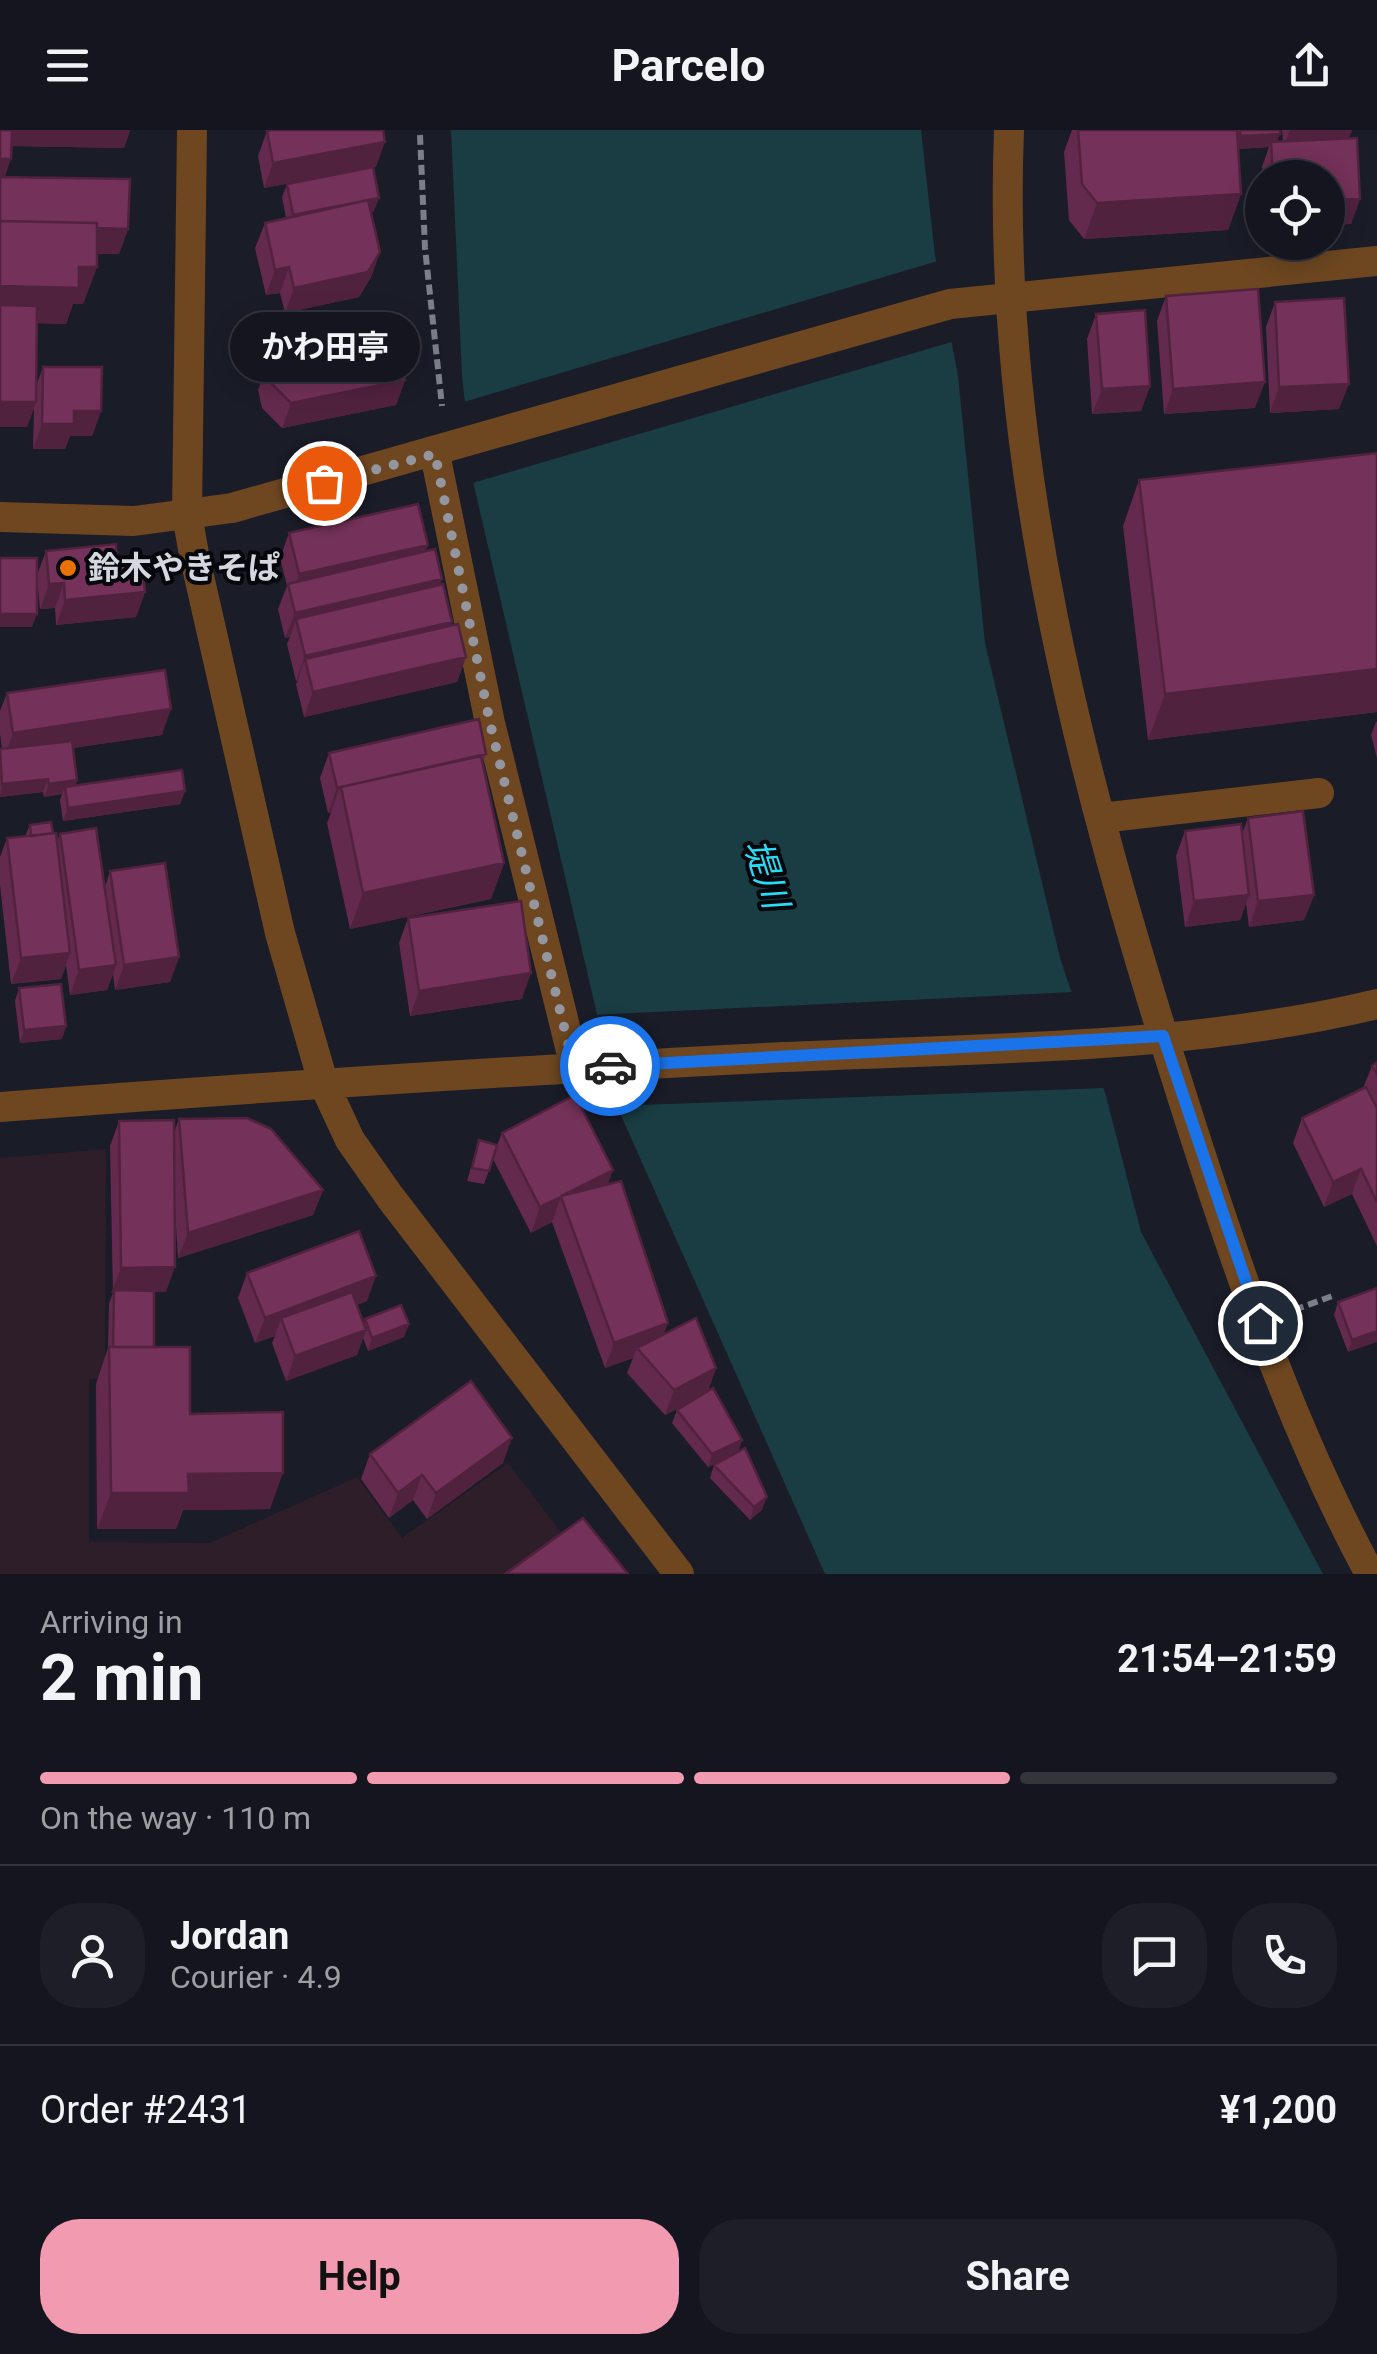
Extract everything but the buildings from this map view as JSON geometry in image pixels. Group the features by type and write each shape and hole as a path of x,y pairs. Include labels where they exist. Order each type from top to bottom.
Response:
{"street":[{"path":"192,130 187,515 271,895 323,1082 350,1140 390,1198 679,1574"},
{"path":"1009,130 1010,294 1027,469 1056,633 1122,908 1260,1323 1316,1462 1370,1574"},
{"path":"0,518 134,521 232,508 446,451 950,304 1010,294 1377,262"},
{"path":"446,451 490,723 583,1067"},
{"path":"1101,818 1319,793"},
{"path":"0,1107 323,1082 1090,1042 1333,1014 1377,1004"}],"path":[{"path":"420,135 426,248 443,417"}],"shaded area":[{"path":"106,1149 105,1378 89,1379 89,1542 210,1543 357,1477 402,1538 508,1463 573,1548 535,1574 0,1574 0,1158"}],"water":[{"name":"堤川","path":"451,130 921,130 935,255 958,376 985,643 1060,958 1106,1096 1141,1232 1323,1574 825,1574 620,1113 474,486 462,376"}],"pier":[{"path":"941,260 955,341 469,484 460,403"},
{"path":"1075,992 1104,1088 614,1106 592,1015"}],"way so far":[{"path":"324,483 435,454 490,723 574,1068 610,1066"}],"place":[{"name":"かわ田亭","path":"324,483"},
{"name":"鈴木やきそぱ","path":"68,568"}],"route":[{"path":"610,1066 1163,1036 1260,1323"}]}
